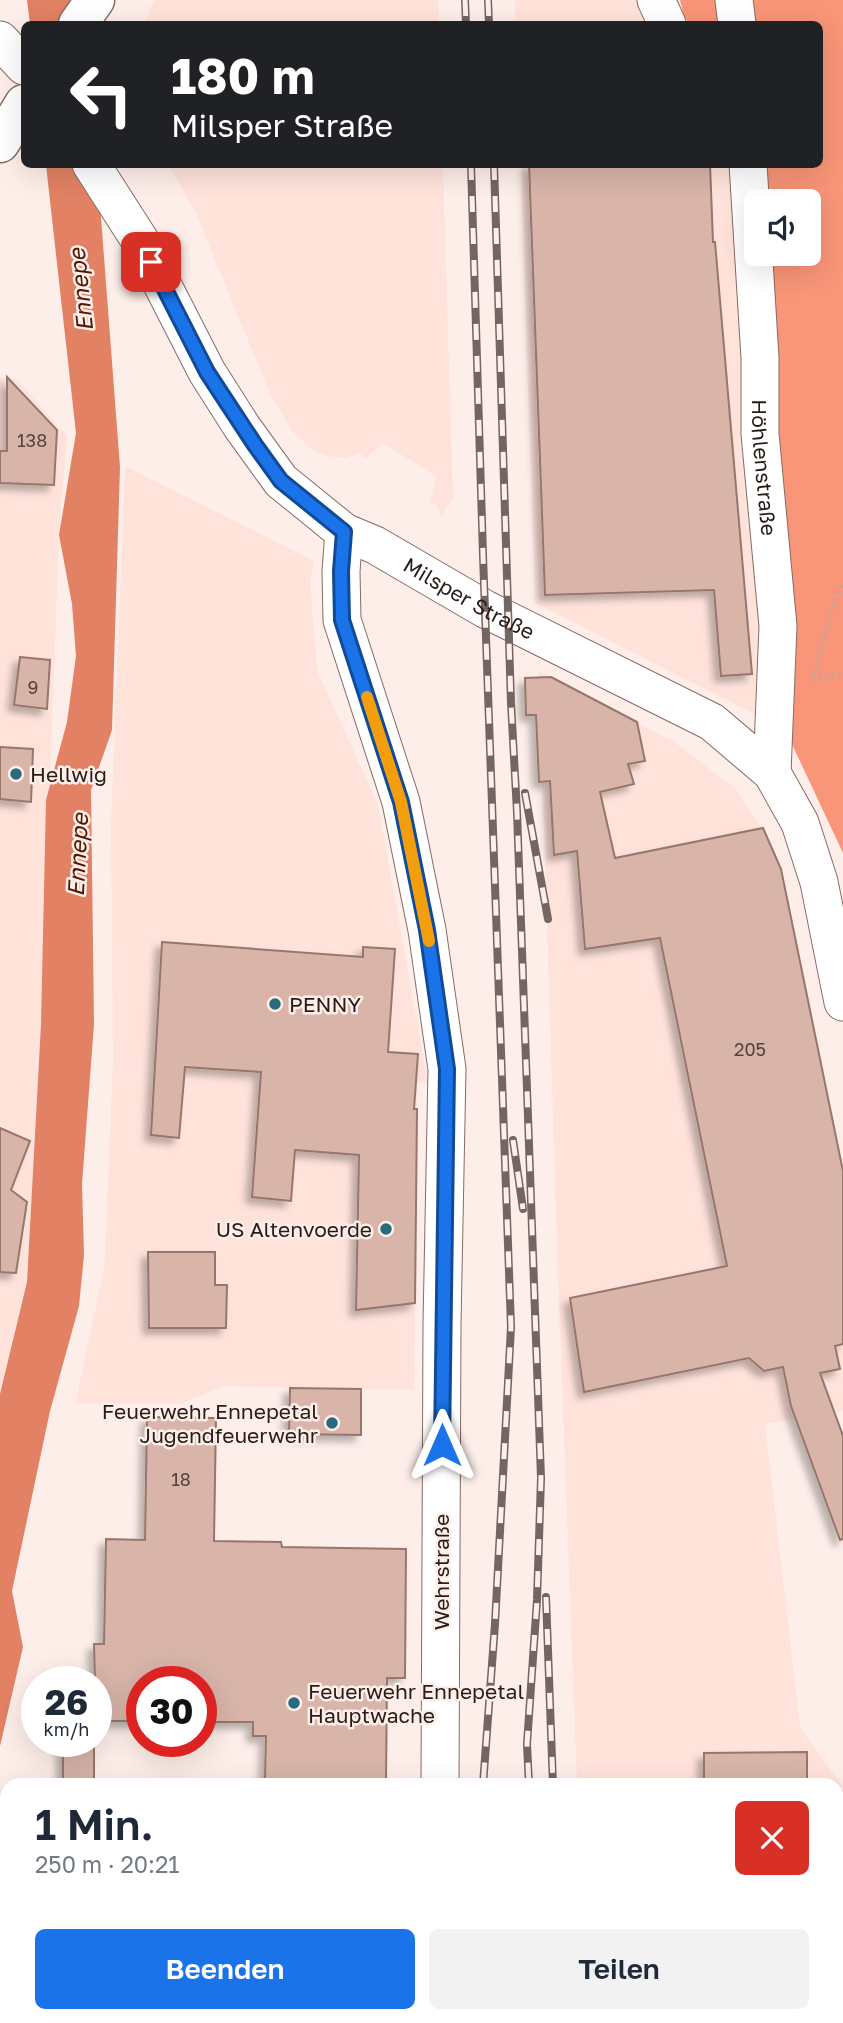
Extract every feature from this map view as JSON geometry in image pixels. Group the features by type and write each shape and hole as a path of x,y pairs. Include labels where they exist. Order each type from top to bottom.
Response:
{"main road":[{"path":"0,144 21,109"}],"street":[{"path":"656,0 666,21"},
{"path":"734,0 737,21"},
{"path":"0,40 21,63"},
{"name":"Milsper Straße","path":"94,168 139,239 207,372 281,481 344,532 375,545 485,609 712,722 772,773 800,823 819,882 843,1002"},
{"path":"723,168 739,358 760,434"},
{"name":"Höhlenstraße","path":"748,168 760,358 760,434 778,626 772,773"},
{"name":"Wehrstraße","path":"344,532 341,571 342,620 401,802 427,930 447,1069 442,1363 440,1778"}],"path":[{"path":"812,680 843,673"}],"shaded area":[{"path":"154,0 438,0 439,21 145,21"},
{"path":"515,0 680,0 687,21 516,21"},
{"path":"680,0 843,0 843,853 783,725 766,266 821,266 821,189 764,189 763,168 823,168 823,21 687,21"},
{"path":"170,168 443,168 453,498 441,515 437,505 430,503 437,477 383,443 365,459 360,453 344,458 327,456 313,450 292,431 271,396 195,211"},
{"path":"521,168 763,168 763,189 744,189 744,266 763,266 762,718 535,603"},
{"path":"0,378 16,379 67,436 59,535 41,1024 27,1282 0,1394"},
{"path":"125,466 314,561 310,580 317,670 378,805 428,1083 417,1083 414,1390 224,1386 180,1404 75,1404 104,1270 113,1062 111,825"},
{"path":"539,671 674,742 735,788 762,828 779,869 843,1168 843,1411 765,1424 800,1727 837,1778 577,1778"}],"water":[{"path":"27,0 85,0 87,21 30,21"},
{"name":"Ennepe","path":"46,168 97,168 120,467 112,730 91,790 94,1024 82,1184 84,1255 79,1306 50,1411 12,1591 23,1647 0,1746 0,1394 27,1282 41,1024 46,800 67,722 76,656 72,604 59,535 76,433"}],"building":[{"path":"529,168 710,168 713,242 752,674 721,676 714,590 545,595"},
{"path":"7,377 57,430 54,485 0,483 0,451 7,451"},
{"path":"20,657 50,660 47,709 14,705"},
{"path":"551,677 637,722 645,761 628,764 634,784 600,792 615,858 763,828 781,869 843,1171 843,1344 835,1346 840,1369 820,1373 843,1436 843,1539 840,1540 791,1406 783,1367 764,1371 749,1358 584,1392 570,1298 727,1266 660,938 585,949 577,851 554,855 550,781 539,782 536,715 526,715 525,678"},
{"name":"Hellwig","path":"0,747 33,749 31,802 0,799"},
{"path":"162,942 363,957 363,947 395,949 388,1052 418,1054 414,1109 417,1109 415,1303 356,1310 359,1155 295,1150 291,1201 252,1197 261,1072 185,1067 179,1138 151,1135"},
{"path":"0,1128 30,1141 11,1190 27,1202 16,1273 0,1272"},
{"path":"148,1252 215,1252 215,1285 227,1285 226,1328 149,1328"},
{"name":"Feuerwehr Ennepetal Jugendfeuerwehr","path":"290,1388 361,1389 361,1435 289,1434"},
{"path":"147,1417 216,1418 214,1541 281,1542 282,1547 406,1549 405,1678 387,1678 386,1778 265,1778 266,1736 253,1736 253,1722 217,1722 217,1666 126,1666 126,1721 112,1721 112,1666 95,1666 94,1644 104,1644 106,1539 145,1540"},
{"path":"807,1752 807,1778 704,1778 704,1753"},
{"path":"63,1757 94,1757 94,1778 63,1778"}],"railway":[{"path":"465,0 466,21"},
{"path":"488,0 489,21"},
{"path":"471,168 511,1327 484,1778"},
{"path":"494,168 511,703 541,1478 537,1600 527,1744 529,1778"},
{"path":"525,793 548,919"},
{"path":"513,1140 523,1209"},
{"path":"546,1597 553,1778"}],"slow traffic":[{"path":"367,697 401,802 429,941"}],"place":[{"name":"Hellwig","path":"16,774"},
{"name":"PENNY","path":"275,1004"},
{"name":"US Altenvoerde","path":"386,1229"},
{"name":"Feuerwehr Ennepetal Jugendfeuerwehr","path":"332,1423"},
{"name":"Feuerwehr Ennepetal Hauptwache","path":"294,1703"}],"route":[{"path":"151,262 207,372 242,427 281,481 344,532 341,571 342,620 401,802 427,930 447,1069 442,1445"}]}
